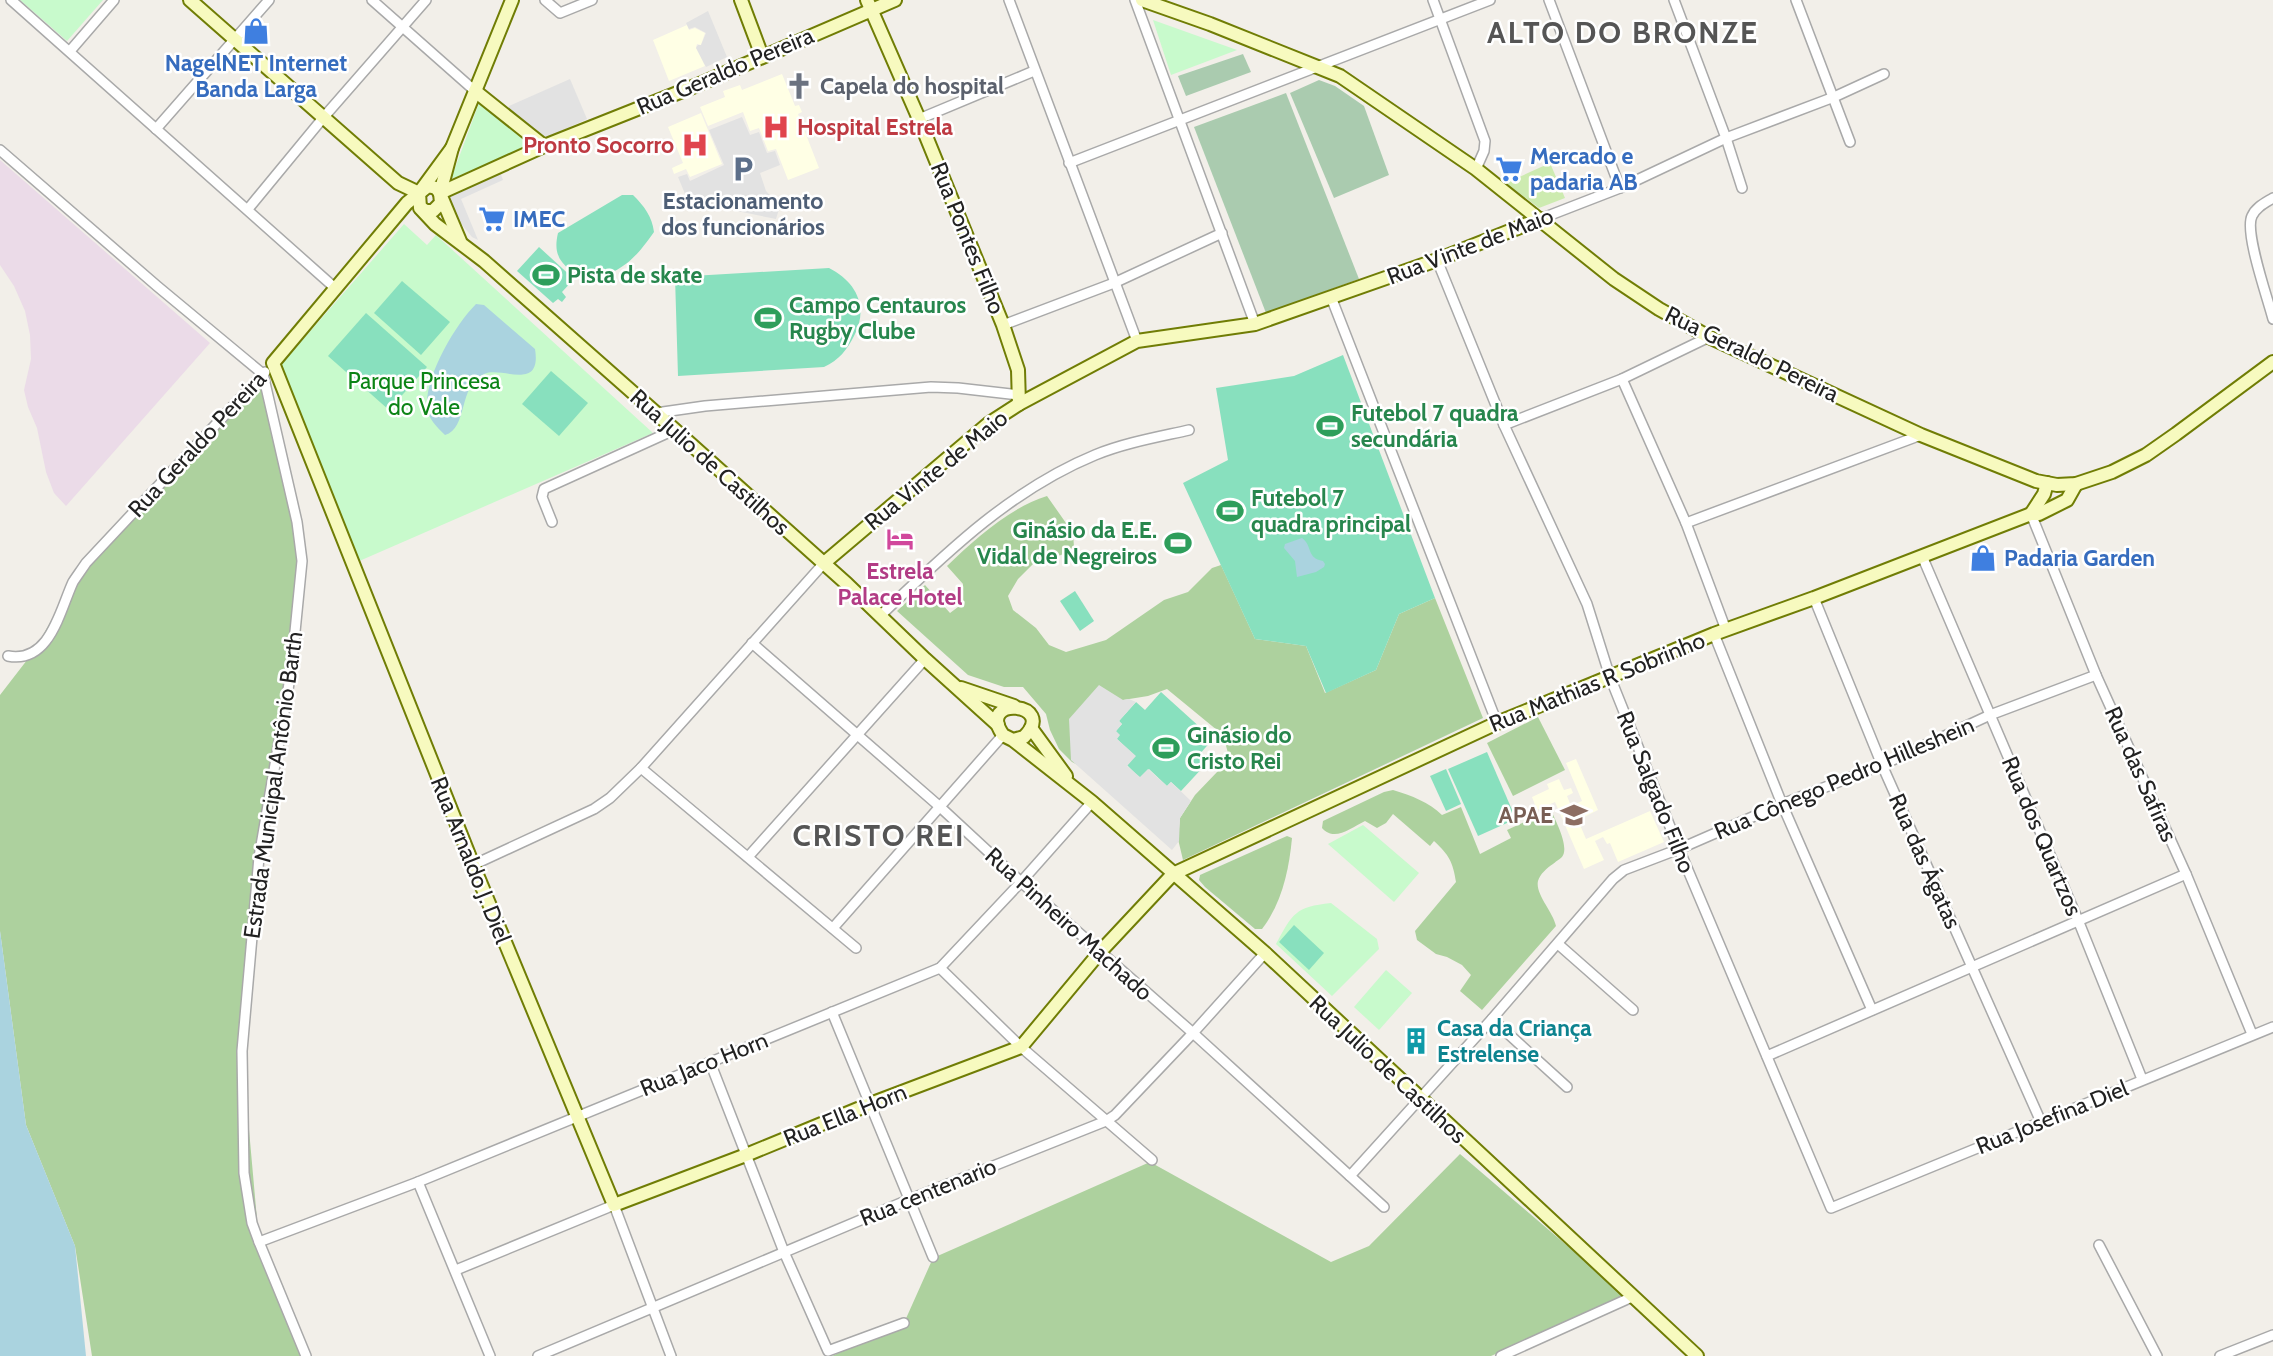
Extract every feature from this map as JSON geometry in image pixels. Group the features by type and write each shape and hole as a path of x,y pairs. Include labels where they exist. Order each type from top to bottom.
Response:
{"main road":[{"path":"190,0 398,183 419,193"},
{"path":"419,193 420,208 429,211 437,209 441,203 440,193 453,148 512,0"},
{"path":"741,0 762,56"},
{"name":"Rua Geraldo Pereira","path":"440,193 544,146 762,56 869,5 895,0"},
{"name":"Rua Geraldo Pereira","path":"1142,0 1321,67 1357,87 1476,169 1614,279 1659,309 1709,337 1921,435 2036,481 2057,485 2076,484 2112,472 2146,455 2273,362"},
{"name":"Rua Pontes Filho","path":"869,5 1003,325 1018,370 1019,399"},
{"path":"484,69 492,106"},
{"path":"475,91 544,146"},
{"name":"Rua Geraldo Pereira","path":"392,223 453,148"},
{"path":"419,193 428,186 436,188 440,193"},
{"name":"Rua Julio de Castilhos","path":"440,193 462,244"},
{"name":"Rua Geraldo Pereira","path":"273,363 392,223 414,208 420,208"},
{"name":"Rua Julio de Castilhos","path":"420,208 435,224 484,261 824,563 1004,733 1092,802 1265,953 1697,1356"},
{"name":"Rua Vinte de Maio","path":"824,563 1019,399 1137,341 1255,324 1437,260 1540,219"},
{"name":"Rua Arnaldo J. Diel","path":"273,363 473,864 614,1205"},
{"path":"2031,514 2044,494 2047,483"},
{"name":"Rua Mathias R Sobrinho","path":"1173,874 1497,723 1720,632 2031,514 2039,514 2067,500 2076,484"},
{"name":"Rua Julio de Castilhos","path":"954,685 1014,706"},
{"path":"1019,706 1028,712 1031,728 1024,737 1004,733 998,719 1004,710 1019,706"},
{"name":"Rua Julio de Castilhos","path":"1031,728 1074,788"},
{"name":"Rua Ella Horn","path":"614,1205 1020,1047 1100,953 1173,874"}],"street":[{"path":"11,0 335,288"},
{"path":"70,51 114,0"},
{"path":"156,129 269,0"},
{"path":"372,0 475,91"},
{"path":"248,209 426,0"},
{"path":"545,0 560,13 592,0"},
{"path":"1009,0 1137,341"},
{"path":"1135,0 1255,324"},
{"path":"1433,0 1485,141 1484,151 1476,169"},
{"path":"1069,163 1490,0"},
{"path":"1549,0 1620,188"},
{"path":"1674,0 1742,188"},
{"path":"1796,0 1850,142"},
{"path":"919,119 1034,71"},
{"name":"Rua Vinte de Maio","path":"1540,219 1620,188 1726,138 1833,97 1884,74"},
{"path":"0,150 263,374"},
{"path":"2273,198 2260,205 2251,217 2250,233 2273,319"},
{"path":"1003,325 1114,283 1222,233"},
{"name":"Rua Salgado Filho","path":"1437,260 1504,425 1587,604 1609,677 1831,1208"},
{"path":"1331,298 1497,723"},
{"path":"1504,425 1622,379 1709,337"},
{"name":"Rua Geraldo Pereira","path":"8,656 21,658 34,652 46,639 56,626 74,582 86,563 273,363"},
{"name":"Estrada Municipal Antônio Barth","path":"263,374 298,522 302,561 291,671 259,857 242,1051 244,1172 259,1242 306,1356"},
{"path":"1622,379 1686,523 1720,632 1782,804 1872,1010"},
{"path":"656,414 705,406 931,387 958,387 1019,399"},
{"path":"552,522 542,497 544,489 674,430"},
{"path":"880,616 954,545 1014,499 1095,455 1189,430"},
{"path":"1686,523 1921,435"},
{"name":"Rua das Safiras","path":"2031,514 2096,675 2186,874 2252,1034"},
{"name":"Rua dos Quartzos","path":"1922,556 2078,920 2142,1079"},
{"name":"Rua Vinte de Maio","path":"473,864 594,809 610,797 641,768 824,563"},
{"name":"Rua das Ágatas","path":"1814,598 1882,765 2040,1122"},
{"name":"Rua Pinheiro Machado","path":"752,643 939,806 1384,1207"},
{"path":"748,858 925,659"},
{"name":"Rua Cônego Pedro Hilleshein","path":"1350,1176 1492,1019 1613,879 1624,870 1882,765 1990,715 2096,675"},
{"path":"833,928 1004,733"},
{"path":"641,768 856,948"},
{"name":"Rua Jaco Horn","path":"259,1242 418,1182 940,968 1092,802"},
{"path":"1767,1056 2186,874"},
{"path":"1558,944 1633,1010"},
{"name":"Rua centenario","path":"538,1356 652,1306 1105,1121 1115,1115 1265,953"},
{"path":"940,968 1020,1047 1152,1160"},
{"path":"832,1012 933,1257"},
{"path":"1492,1019 1567,1087"},
{"name":"Rua Josefina Diel","path":"1831,1208 2273,1027"},
{"path":"710,1062 784,1252 828,1351 904,1323"},
{"path":"418,1182 490,1356"},
{"name":"Rua Ella Horn","path":"456,1270 614,1205"},
{"name":"Rua Arnaldo J. Diel","path":"614,1205 671,1356"},
{"path":"2099,1245 2157,1356"},
{"path":"1501,1356 1632,1297"},
{"path":"2220,1356 2273,1335"}],"shaded area":[{"path":"708,11 727,57 706,67 696,48 701,45 706,33 695,27 689,29 686,23"},
{"path":"687,25 689,30 695,28 705,33 701,45 697,44 696,47 705,66 669,81 653,40"},
{"path":"1243,54 1251,72 1186,96 1178,76"},
{"name":"Hospital Estrela","path":"782,74 795,106 799,105 802,112 798,114 819,168 788,180 776,149 768,151 759,128 750,131 743,112 708,126 700,107 725,97 723,91 740,85 742,90"},
{"path":"570,79 587,119 546,138 507,112 509,106"},
{"path":"1319,80 1335,86 1364,106 1389,175 1334,198 1290,93"},
{"path":"1286,93 1359,279 1266,313 1194,127"},
{"name":"Pronto Socorro","path":"701,113 722,164 690,177 686,169 674,174 672,168 683,163 668,127"},
{"name":"Estacionamento dos funcionários","path":"742,117 750,135 759,132 767,153 775,151 780,165 760,173 766,191 780,206 776,219 688,201 678,177 687,174 690,181 724,165 709,130"},
{"path":"0,160 210,343 66,506 54,493 46,472 37,428 24,390 31,359 25,311 14,286 0,265"},
{"path":"499,169 503,180 461,199 478,240 472,237 459,221 448,193"},
{"path":"1099,685 1123,700 1136,702 1119,721 1122,724 1116,731 1120,735 1117,739 1136,756 1127,766 1140,777 1148,769 1167,786 1171,782 1191,801 1180,818 1179,841 1172,850 1071,760 1069,719"},
{"name":"APAE","path":"1576,759 1598,810 1578,820 1586,839 1650,811 1664,842 1618,862 1610,843 1607,844 1603,837 1595,841 1604,860 1584,869 1555,802 1537,810 1532,797 1549,789 1547,784 1559,779 1564,790 1571,788 1573,793 1567,796 1571,806 1582,801 1566,763"}],"green space":[{"path":"20,0 103,0 67,41"},
{"path":"1153,20 1237,50 1171,75"},
{"path":"479,103 534,145 451,179"},
{"path":"1550,163 1565,198 1539,208 1506,183"},
{"path":"622,195 633,195 641,203 654,232 626,264 589,283 559,258 556,243 558,233"},
{"name":"Parque Princesa do Vale","path":"404,224 427,245 436,235 653,433 357,562 279,367"},
{"name":"Pista de skate","path":"539,247 574,279 562,292 566,297 562,302 558,299 553,303 517,271"},
{"name":"Campo Centauros Rugby Clube","path":"829,268 853,288 860,306 854,336 834,361 824,367 678,376 675,277"},
{"path":"402,281 450,322 421,355 374,313"},
{"path":"366,313 427,367 389,410 328,356"},
{"path":"1343,355 1435,598 1399,614 1376,670 1326,693 1306,646 1255,639 1183,483 1228,460 1216,388 1294,376"},
{"path":"551,371 588,403 559,436 522,404"},
{"path":"263,374 302,561 291,672 259,857 242,1051 259,1242 306,1356 92,1356 75,1246 26,1125 0,931 0,695 34,651 73,582"},
{"path":"1047,496 1073,533 1074,547 1061,555 1033,564 1018,579 1008,596 1013,610 1036,628 1049,645 1066,652 1106,640 1164,600 1188,592 1212,568 1221,565 1255,639 1306,646 1325,693 1376,670 1399,614 1435,598 1483,718 1183,860 1178,839 1180,818 1195,795 1218,771 1228,753 1223,735 1167,689 1148,696 1123,700 1084,768 1072,762 1059,749 1046,714 1023,687 1004,687 968,675 897,611 925,585 950,613 962,604 963,584 947,566 1006,516"},
{"path":"1075,591 1094,621 1080,631 1060,601"},
{"name":"Ginásio do Cristo Rei","path":"1161,692 1213,739 1198,756 1206,764 1181,791 1171,782 1167,786 1149,769 1140,778 1127,765 1135,756 1117,739 1116,731 1122,724 1119,721 1136,702 1145,710"},
{"path":"1538,717 1565,770 1513,796 1487,743"},
{"path":"1487,752 1516,819 1478,836 1448,769"},
{"path":"1446,769 1461,804 1446,811 1430,776"},
{"path":"1393,790 1432,806 1442,815 1461,807 1480,854 1511,838 1507,830 1551,810 1558,827 1564,853 1548,867 1538,881 1542,897 1556,926 1482,1010 1460,991 1471,975 1462,965 1436,954 1417,940 1415,931 1456,882 1450,859 1443,850 1434,841 1430,846 1393,814 1386,823 1377,828 1365,821 1337,834 1322,828 1323,821"},
{"path":"1363,825 1419,873 1394,902 1328,844"},
{"path":"1287,836 1292,838 1283,886 1275,908 1262,929 1255,929 1199,880 1200,875"},
{"path":"1331,903 1377,939 1379,949 1332,996 1276,944 1296,913"},
{"path":"1294,925 1324,953 1309,970 1279,942"},
{"path":"1386,970 1412,993 1379,1030 1354,1007"},
{"path":"1460,1154 1626,1296 1491,1356 832,1356 904,1323 933,1258 1150,1162 1331,1262 1369,1246"}],"water":[{"path":"476,304 484,305 535,349 536,362 533,370 527,374 492,372 476,380 470,387 457,424 445,435 429,415 427,407 431,381 451,338"},
{"path":"1302,538 1312,555 1325,564 1316,572 1297,577 1295,561 1284,548 1285,544"},
{"path":"0,931 26,1125 75,1246 86,1356 0,1356"}],"place":[{"name":"NagelNET Internet Banda Larga","path":"256,31"},
{"name":"Capela do hospital","path":"799,86"},
{"name":"Hospital Estrela","path":"776,127"},
{"name":"Pronto Socorro","path":"695,145"},
{"name":"Estacionamento dos funcionários","path":"743,169"},
{"name":"Mercado e padaria AB","path":"1509,169"},
{"name":"IMEC","path":"492,219"},
{"name":"Pista de skate","path":"546,275"},
{"name":"Campo Centauros Rugby Clube","path":"768,318"},
{"name":"Futebol 7 quadra secundária","path":"1330,426"},
{"name":"Futebol 7 quadra principal","path":"1230,511"},
{"name":"Estrela Palace Hotel","path":"900,539"},
{"name":"Ginásio da E.E. Vidal de Negreiros","path":"1178,543"},
{"name":"Padaria Garden","path":"1983,558"},
{"name":"Ginásio do Cristo Rei","path":"1166,748"},
{"name":"APAE","path":"1574,815"},
{"name":"Casa da Criança Estrelense","path":"1416,1041"}],"district":[{"name":"ALTO DO BRONZE","path":"1623,32"},
{"name":"CRISTO REI","path":"879,835"}]}
